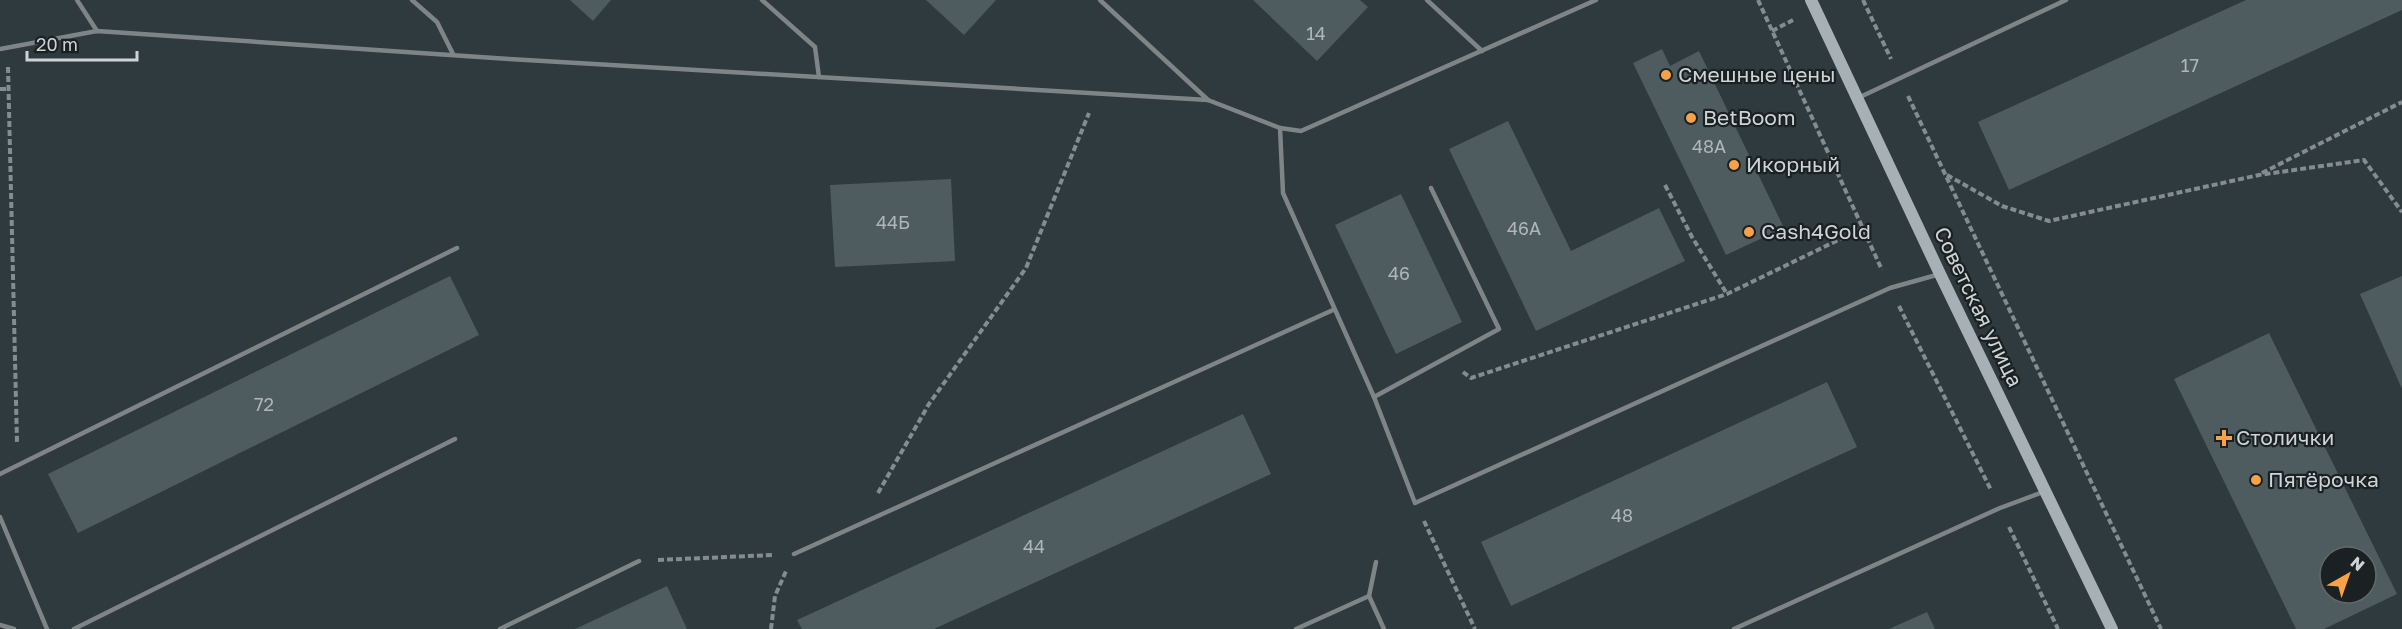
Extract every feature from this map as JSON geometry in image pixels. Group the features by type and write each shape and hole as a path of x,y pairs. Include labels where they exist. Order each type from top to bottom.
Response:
{"main road":[{"name":"Советская улица","path":"1811,0 1940,274 2112,629"}],"lane":[{"path":"77,0 97,31"},
{"path":"412,0 437,22 453,54"},
{"path":"762,0 815,47 819,77"},
{"path":"1100,0 1208,100"},
{"path":"1427,0 1482,51"},
{"path":"0,49 97,31 1098,93 1208,100 1280,128 1301,131 1596,0"},
{"path":"1858,98 2066,0"},
{"path":"1280,128 1283,193 1333,310 1374,397 1415,503 1890,288 1940,274"},
{"path":"1374,397 1499,329 1431,188"},
{"path":"0,474 457,248"},
{"path":"795,554 1333,310"},
{"path":"74,629 455,439"},
{"path":"1734,629 2000,508 2045,491"},
{"path":"0,517 47,629"},
{"path":"500,629 639,561"},
{"path":"1376,562 1369,596 1384,629"},
{"path":"1296,629 1369,596"},
{"path":"0,625 14,629"}],"path":[{"path":"1758,0 1890,288 2058,629"},
{"path":"1863,0 2161,629"},
{"path":"8,48 18,465"},
{"path":"0,89 9,89"},
{"path":"860,524 929,404 1026,268 1098,93"},
{"path":"2259,175 2402,102"},
{"path":"1946,175 2002,206 2049,220 2259,175 2364,160 2402,212"},
{"path":"1665,185 1692,237 1727,294"},
{"path":"1445,360 1471,378 1727,294 1863,228"},
{"path":"1415,503 1475,629"},
{"path":"639,561 795,554 775,596 771,629"}],"building":[{"path":"570,0 611,0 593,21"},
{"path":"926,0 996,0 964,35"},
{"path":"1253,0 1360,0 1368,7 1317,61"},
{"path":"2246,0 2402,0 2402,10 2009,190 1978,122"},
{"path":"1662,49 1670,66 1699,51 1784,228 1726,255 1633,63"},
{"path":"1508,121 1571,251 1659,208 1685,261 1536,331 1449,149"},
{"path":"951,179 955,261 835,267 830,185"},
{"path":"1401,194 1462,322 1396,354 1335,225"},
{"path":"450,276 479,335 78,533 48,474"},
{"path":"2402,276 2402,389 2360,294"},
{"path":"2269,333 2373,545 2318,545 2318,605 2374,605 2324,629 2296,629 2174,379"},
{"path":"1827,382 1857,447 1511,606 1481,542"},
{"path":"1243,414 1271,474 934,629 802,629 797,620"},
{"path":"2378,555 2397,594 2378,603"},
{"path":"667,586 687,629 575,629"},
{"path":"1927,612 1935,629 1889,629"}],"place":[{"name":"Смешные цены","path":"1666,75"},
{"name":"BetBoom","path":"1691,118"},
{"name":"Икорный","path":"1734,165"},
{"name":"Cash4Gold","path":"1749,232"},
{"name":"Столички","path":"2224,438"},
{"name":"Пятёрочка","path":"2256,480"}]}
